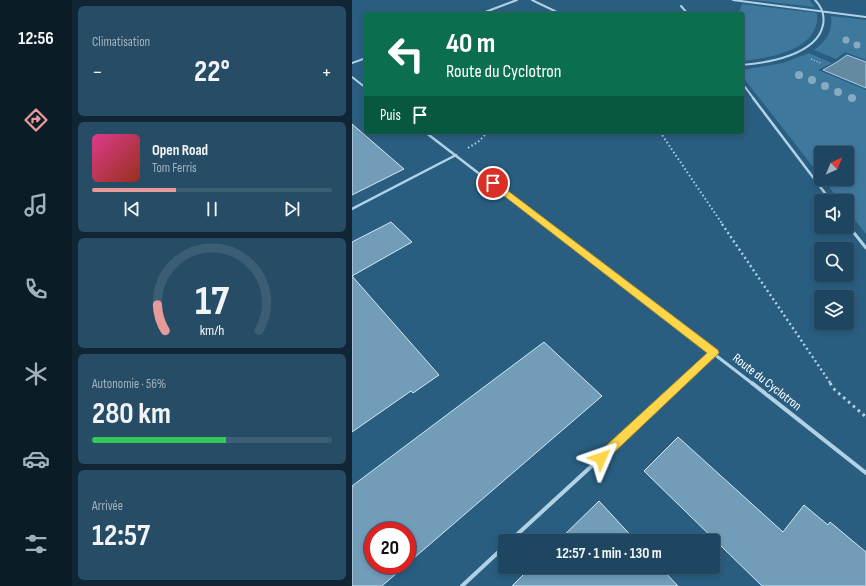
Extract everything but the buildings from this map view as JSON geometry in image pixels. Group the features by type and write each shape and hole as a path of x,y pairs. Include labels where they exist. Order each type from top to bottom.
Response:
{"lane":[{"path":"485,12 517,0"},
{"path":"532,0 558,12"},
{"path":"733,0 866,17"},
{"path":"744,65 776,59 805,48 818,38 823,30 824,19 823,11 815,0"},
{"path":"681,6 686,12"},
{"path":"352,63 364,59"},
{"path":"352,77 364,86"},
{"path":"744,86 826,194"},
{"name":"Route du Cyclotron","path":"428,134 714,353 866,473"},
{"path":"352,209 456,155"},
{"path":"854,232 866,248"},
{"path":"518,534 714,353"},
{"path":"462,586 498,553"}],"path":[{"path":"456,155 478,142 486,134"},
{"path":"661,134 835,390 866,416"}],"shaded area":[{"path":"752,0 809,0 815,7"},
{"path":"742,4 817,13 816,26 811,36 802,44 791,50 766,57 744,61 744,12 738,12"},
{"path":"831,16 866,20 866,60 845,52 836,59 814,50 828,36 831,27"},
{"path":"809,53 832,63 818,70 866,90 866,234 854,219 854,194 835,194 828,186 854,186 854,146 814,146 814,168 744,79 744,70 783,63"},
{"path":"847,55 866,62 866,88 823,70"}],"route":[{"path":"493,183 714,353 601,458"}]}
